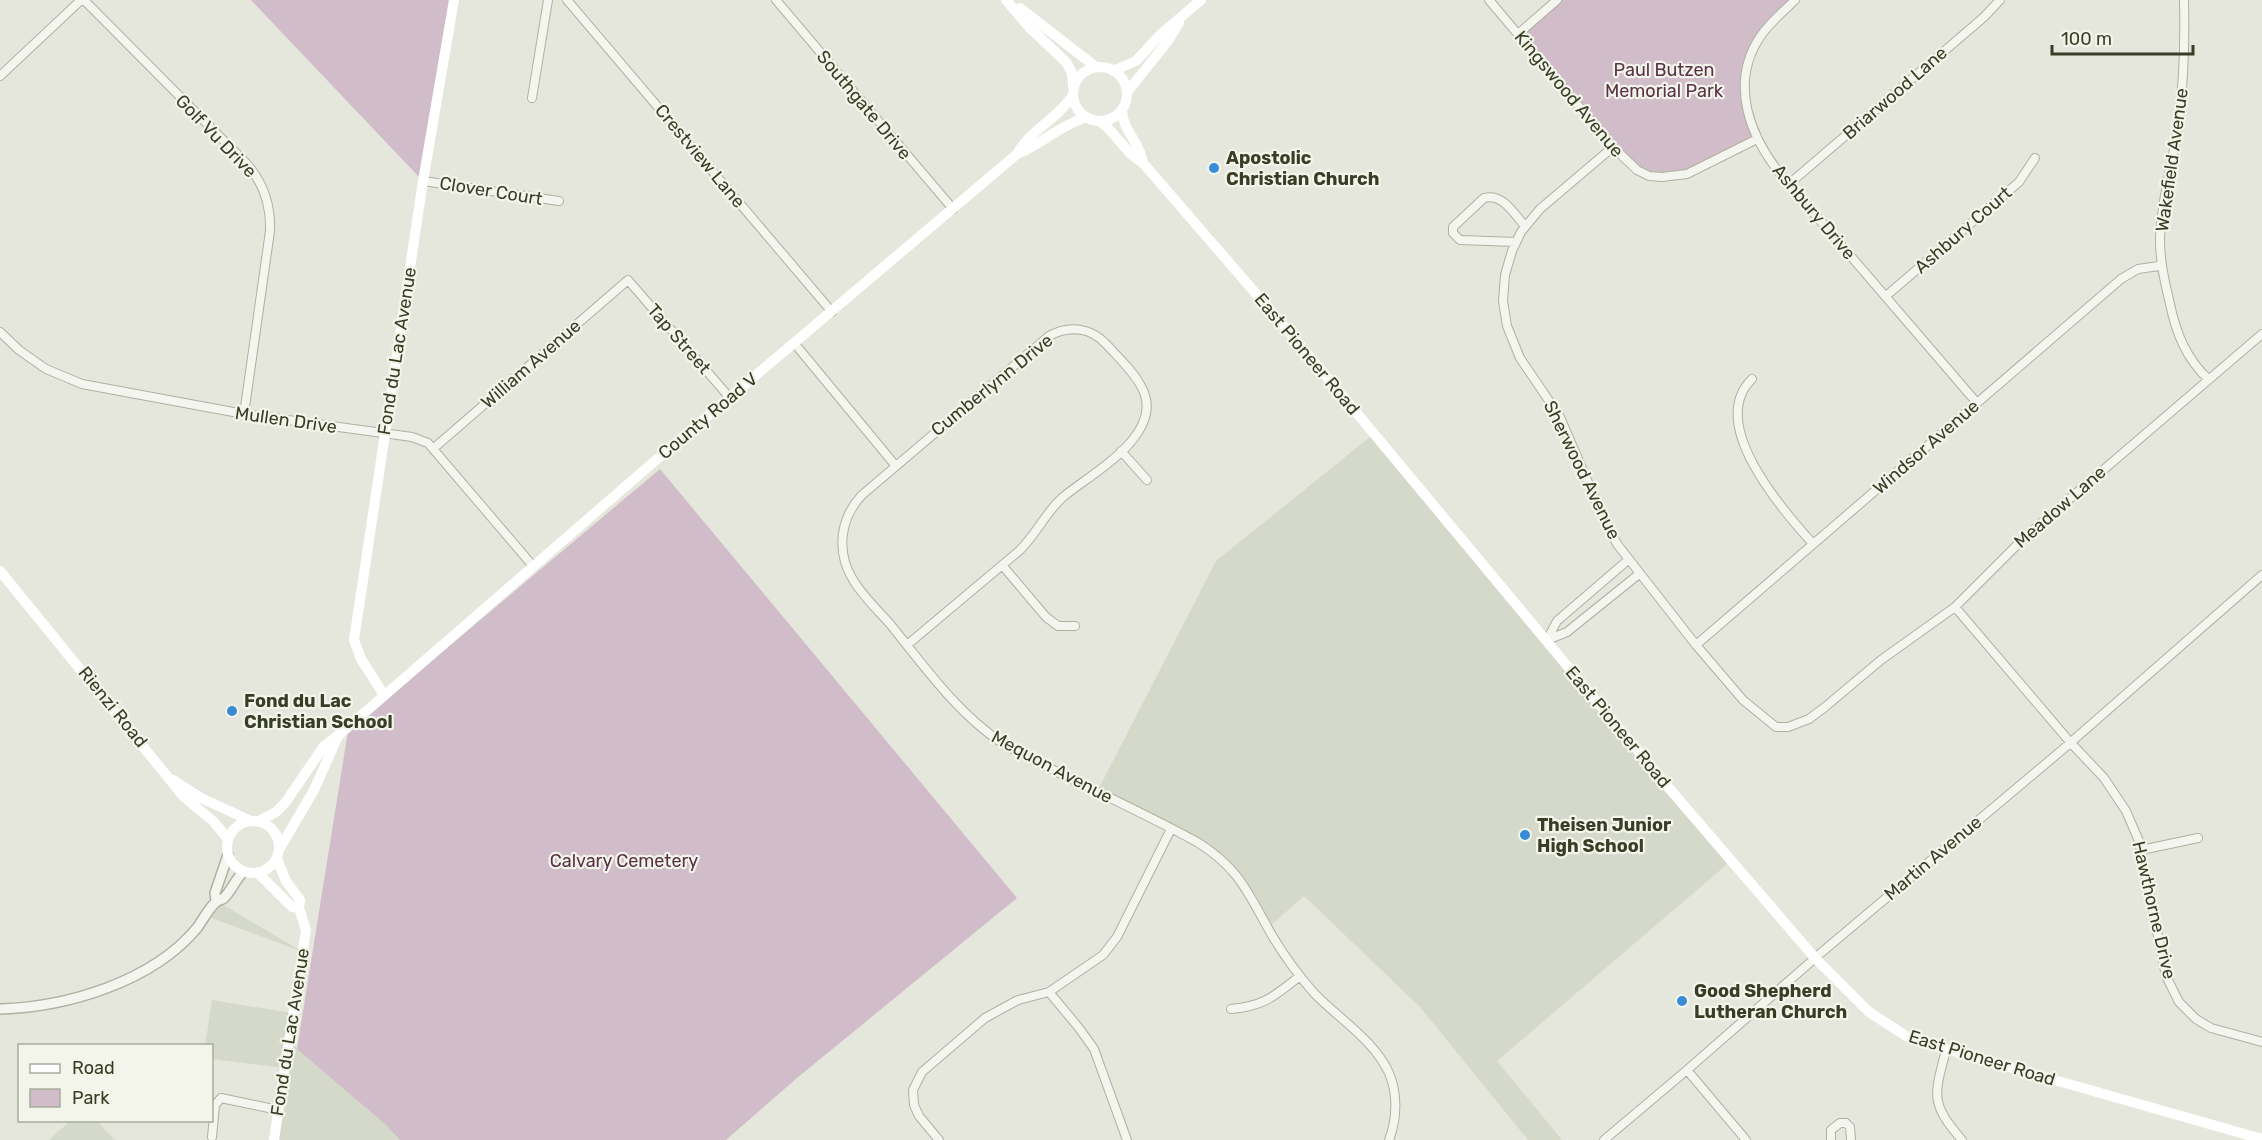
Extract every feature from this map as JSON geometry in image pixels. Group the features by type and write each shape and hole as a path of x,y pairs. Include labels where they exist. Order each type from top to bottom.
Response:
{"main road":[{"name":"Fond du Lac Avenue","path":"384,696 361,659 354,639 423,181 454,0"},
{"path":"1006,0 1029,27 1066,62 1072,73 1074,103 1085,118"},
{"path":"1011,0 1096,67"},
{"path":"1113,71 1136,61 1161,34 1201,0"},
{"path":"1101,122 1122,111 1128,91 1168,42 1184,15"},
{"path":"1073,91 1082,74 1096,67 1105,67 1113,71 1128,91"},
{"name":"County Road V","path":"340,734 533,566 1017,154 1025,140 1063,109 1073,91"},
{"name":"East Pioneer Road","path":"1122,111 1122,119 1141,150 1143,162 1296,340 1668,787 1815,958 1855,1001 1887,1026 1906,1036 1946,1050 2262,1139"},
{"path":"1017,154 1033,148 1072,121 1085,118 1101,122 1112,130 1132,156 1143,162"},
{"name":"Rienzi Road","path":"0,571 171,778 184,797 213,821 228,839"},
{"path":"340,734 314,790 280,848 277,859 271,867 258,873 243,872 231,862 228,855 228,839 236,826 276,812 324,746 340,734"},
{"path":"171,778 201,798 266,824 276,833 280,848"},
{"name":"Fond du Lac Avenue","path":"274,1140 306,930 299,908 300,900 286,881 277,859"},
{"path":"258,873 292,907 299,908"}],"street":[{"path":"0,75 82,0"},
{"name":"Golf Vu Drive","path":"82,0 242,158 257,177 263,190 270,228 244,414"},
{"path":"532,98 548,0"},
{"name":"Crestview Lane","path":"567,0 832,312"},
{"name":"Southgate Drive","path":"776,0 953,209"},
{"name":"Kingswood Avenue","path":"1489,0 1614,147 1637,170 1649,176 1688,174 1757,139"},
{"path":"1518,34 1557,0"},
{"name":"Ashbury Drive","path":"1795,0 1766,29 1756,43 1747,64 1744,84 1745,104 1757,139 1774,166 1977,403"},
{"name":"Briarwood Lane","path":"1789,184 1984,17 2000,0"},
{"name":"Wakefield Avenue","path":"2184,0 2185,43 2182,92 2162,219 2160,247 2162,268 2178,336 2188,354 2208,380"},
{"name":"Sherwood Avenue","path":"1614,147 1540,208 1525,226 1516,242 1508,263 1504,284 1504,309 1509,334 1520,358 1560,417 1605,521 1628,560 1743,700 1776,727 1788,727 1809,719 1858,679"},
{"name":"Ashbury Court","path":"1886,296 2019,182 2035,158"},
{"name":"Clover Court","path":"423,181 559,201"},
{"path":"1516,242 1460,240 1453,233 1453,227 1484,198 1490,196 1502,200 1525,226"},
{"name":"Windsor Avenue","path":"1696,645 2125,275 2146,267 2159,266 2162,268"},
{"name":"Tap Street","path":"628,280 730,398"},
{"name":"William Avenue","path":"434,448 628,280"},
{"name":"Cumberlynn Drive","path":"895,465 1049,336 1070,329 1086,331 1100,338 1143,389 1146,402 1145,420 1122,452 1060,499 1029,541 907,645"},
{"name":"Mullen Drive","path":"0,332 46,369 82,384 244,414 412,438 428,443 533,566"},
{"name":"Meadow Lane","path":"1858,679 1955,607 2025,537 2262,333"},
{"path":"795,344 895,465"},
{"path":"1752,379 1744,386 1740,402 1740,430 1745,448 1776,498 1813,544"},
{"path":"1122,452 1147,480"},
{"name":"Mequon Avenue","path":"895,465 853,506 845,525 842,546 844,560 853,579 956,704 991,735 1022,754 1208,849 1233,870 1250,893 1274,938 1300,976 1325,1004 1374,1049 1384,1063 1392,1079 1396,1102 1394,1123 1389,1140"},
{"path":"1547,640 1557,621 1628,560"},
{"path":"1002,565 1046,617 1058,626 1075,626"},
{"path":"1547,640 1567,632 1639,574"},
{"name":"Martin Avenue","path":"1604,1140 2262,575"},
{"name":"Hawthorne Drive","path":"1955,607 2115,792 2133,826 2141,850 2166,976 2176,997 2187,1011 2205,1025 2222,1032 2262,1042"},
{"path":"939,1140 919,1116 914,1105 913,1090 920,1074 994,1012 1018,1000 1049,992 1103,955 1113,944 1172,829"},
{"path":"2141,850 2198,838"},
{"path":"216,901 214,893 228,855"},
{"path":"0,1009 71,1000 129,978 187,938 216,901 224,898 243,872"},
{"path":"1231,1009 1251,1007 1266,1002 1300,976"},
{"path":"1049,992 1094,1049 1127,1140"},
{"path":"1946,1050 1938,1086 1938,1103 1943,1118 1962,1140"},
{"path":"1687,1070 1746,1140"},
{"path":"212,1137 215,1105 221,1098 278,1110"},
{"path":"1831,1140 1831,1130 1840,1123 1851,1127 1851,1140"}],"shaded area":[{"path":"1375,433 1731,861 1497,1061 1562,1140 1528,1140 1420,1007 1304,896 1268,928 1238,876 1214,853 1097,792 1216,561"},
{"path":"217,901 303,952 206,916"},
{"path":"212,1000 292,1013 289,1041 385,1124 400,1140 274,1140 284,1068 213,1059 213,1044 205,1044"},
{"path":"69,1122 98,1122 115,1140 49,1140"}],"green space":[{"path":"251,0 454,0 420,178"},
{"name":"Paul Butzen Memorial Park","path":"1557,0 1796,0 1765,29 1748,61 1744,98 1757,139 1687,174 1670,177 1637,170 1518,34"},
{"name":"Calvary Cemetery","path":"660,469 1017,898 797,1078 726,1140 400,1140 385,1124 297,1049 348,731"}],"place":[{"name":"Apostolic Christian Church","path":"1214,168"},
{"name":"Fond du Lac Christian School","path":"232,711"},
{"name":"Theisen Junior High School","path":"1525,835"},
{"name":"Good Shepherd Lutheran Church","path":"1682,1001"}]}
